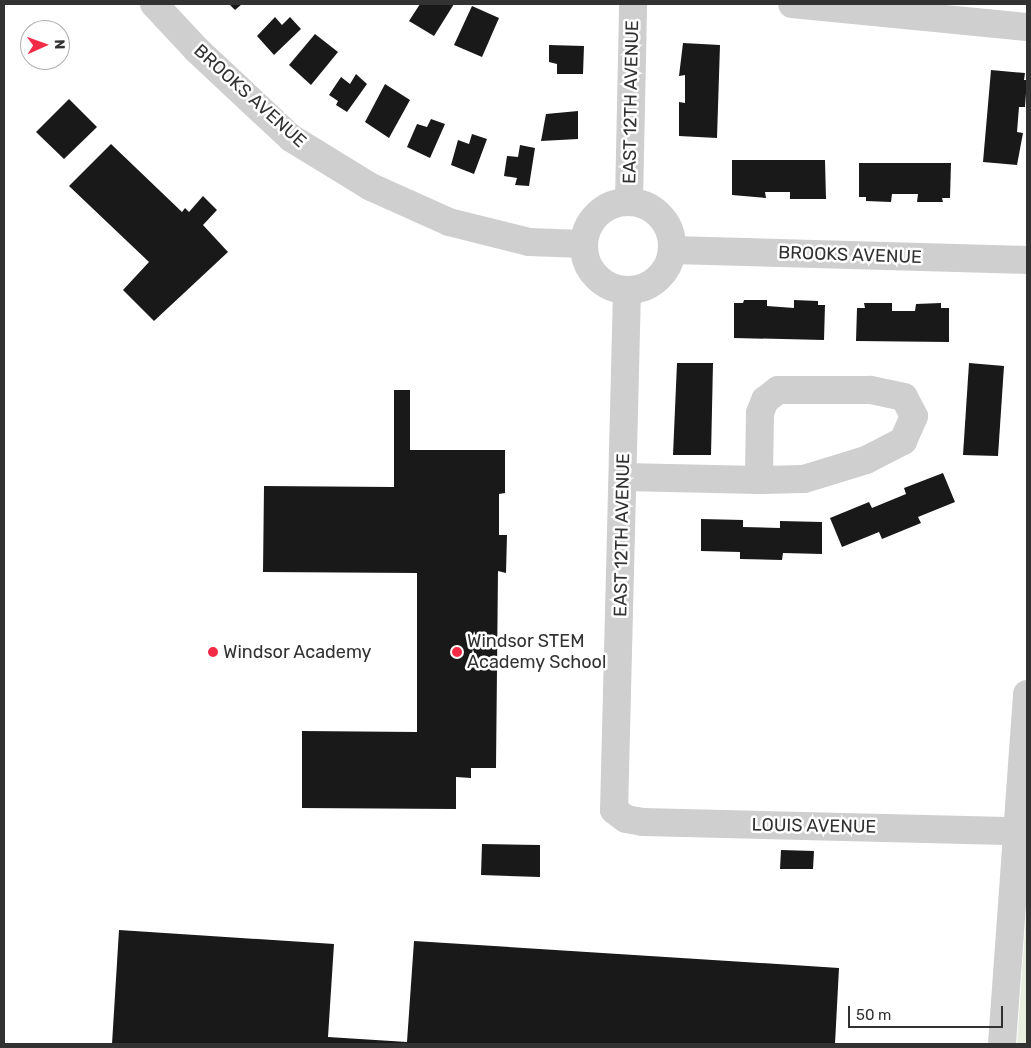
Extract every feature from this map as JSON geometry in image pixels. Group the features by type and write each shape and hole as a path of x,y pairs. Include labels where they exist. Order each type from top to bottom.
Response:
{"street":[{"name":"BROOKS AVENUE","path":"154,4 197,50 291,138 371,188 449,222 529,242 583,244"},
{"name":"EAST 12TH AVENUE","path":"629,201 633,4"},
{"path":"792,4 887,9 1027,28"},
{"path":"629,201 643,204 661,216 671,236 672,250 666,269 652,283 627,291 607,285 591,272 583,244 586,231 602,209 629,201"},
{"name":"BROOKS AVENUE","path":"672,250 1027,260"},
{"name":"EAST 12TH AVENUE","path":"614,810 624,477 627,291"},
{"path":"624,477 759,480 804,479 866,460 903,441 914,416 904,397 870,390 778,390 765,400 760,413 759,480"},
{"path":"1002,1044 1027,694"},
{"name":"LOUIS AVENUE","path":"614,810 626,819 643,822 1017,831"}],"green space":[{"path":"1027,900 1027,1044 1017,1044"}],"building":[{"path":"229,4 242,4 235,10"},
{"path":"420,4 454,4 434,36 409,21"},
{"path":"472,6 499,18 482,57 454,45"},
{"path":"275,17 282,25 290,17 301,29 274,55 257,36"},
{"path":"315,34 338,52 311,85 289,65"},
{"path":"683,43 720,45 717,138 679,136 679,102 685,103 685,75 679,76"},
{"path":"549,45 584,46 583,74 557,74 557,64 549,62"},
{"path":"991,70 1025,73 1024,80 1027,80 1025,107 1019,107 1017,132 1023,133 1017,165 983,162"},
{"path":"356,74 367,84 347,112 336,105 338,101 329,95 341,77 350,84"},
{"path":"385,84 410,100 389,138 365,122"},
{"path":"69,99 97,127 64,159 36,132"},
{"path":"578,111 578,139 541,141 546,114"},
{"path":"431,119 445,124 430,158 407,147 417,124 427,127"},
{"path":"472,134 487,139 474,174 451,165 458,140 469,144"},
{"path":"111,144 182,212 185,208 189,212 203,196 217,210 203,225 228,252 154,321 123,290 149,262 69,186"},
{"path":"520,145 535,148 529,186 515,185 517,178 504,176 507,156 518,157"},
{"path":"732,160 825,160 826,199 790,199 790,192 765,192 766,198 732,195"},
{"path":"859,163 951,163 950,198 942,198 943,202 917,202 918,194 892,194 891,202 866,201 866,197 859,197"},
{"path":"744,300 767,300 767,306 794,308 794,300 818,301 818,305 825,305 824,340 734,338 734,303 743,303"},
{"path":"864,303 892,303 892,311 915,311 916,304 941,303 941,308 949,308 949,342 856,341 857,308 865,308"},
{"path":"677,363 713,363 711,455 673,455"},
{"path":"969,363 1004,366 998,456 963,455"},
{"name":"Windsor STEM Academy School","path":"394,390 410,390 410,450 505,450 505,493 499,494 499,535 507,535 506,573 498,571 496,768 471,768 471,778 456,777 456,809 302,808 302,731 417,732 417,573 263,572 264,486 394,487"},
{"path":"943,473 955,502 918,517 921,523 882,539 879,532 842,547 830,518 869,502 872,508 906,494 904,488"},
{"path":"701,519 743,520 743,527 780,528 780,521 822,522 822,554 783,553 782,560 740,559 740,552 701,551"},
{"path":"482,844 540,845 540,877 481,875"},
{"path":"781,850 814,851 813,869 780,869"},
{"path":"119,930 334,944 328,1037 407,1042 414,941 839,968 835,1044 112,1044"}],"place":[{"name":"Windsor Academy","path":"213,652"},
{"name":"Windsor STEM Academy School","path":"457,652"}]}
